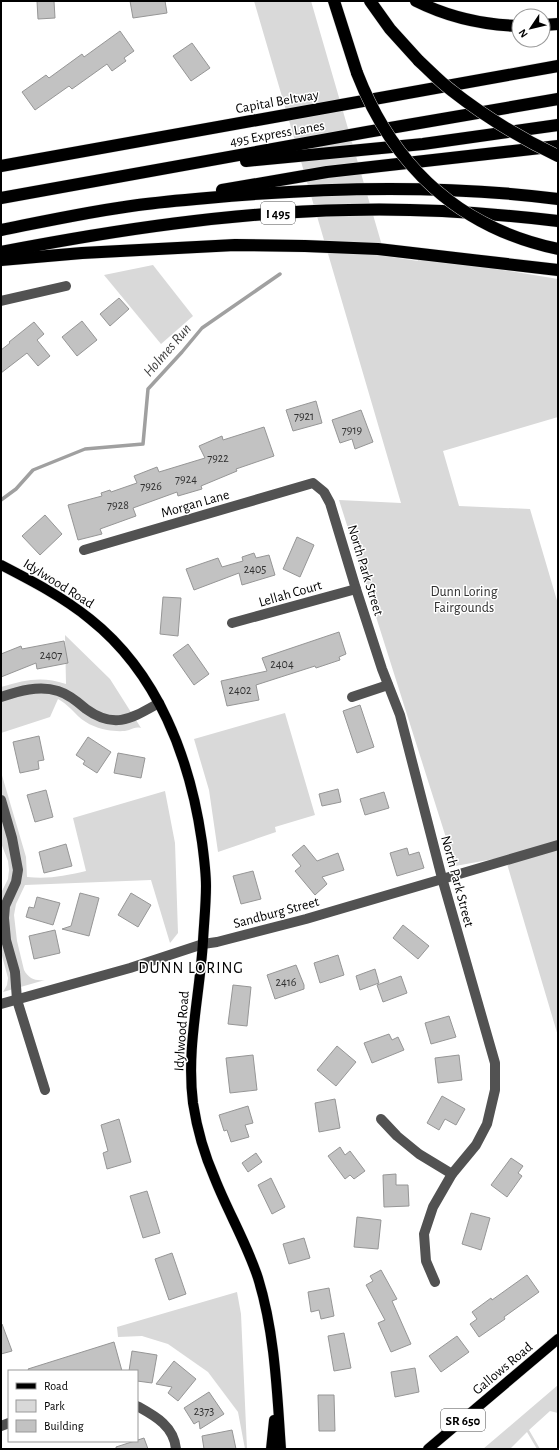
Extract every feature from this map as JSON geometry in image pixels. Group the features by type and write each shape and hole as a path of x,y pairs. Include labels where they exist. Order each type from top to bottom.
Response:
{"highway":[{"path":"334,1 357,73 366,95 389,137 419,174 457,206 479,219 500,230 523,239 558,249"},
{"path":"370,1 390,29 419,61 449,89 509,131 558,156"},
{"path":"416,1 465,19 511,25"},
{"name":"Capital Beltway","path":"1,166 558,66"},
{"name":"495 Express Lanes","path":"1,198 558,99"},
{"path":"163,169 423,144 558,125"},
{"path":"138,205 327,172 558,146"},
{"name":"I 495","path":"1,230 76,215 138,205 258,193 376,188 464,191 558,199"},
{"name":"I 495","path":"1,252 94,236 191,222 280,213 350,210 420,211 524,217 558,221"},
{"path":"1,260 90,253 235,245 297,246 378,249 558,270"}],"main road":[{"name":"Idylwood Road","path":"1,565 66,601 112,638 130,658 146,680 173,732 185,764 200,827 206,887 203,944 192,1043 193,1102 205,1154 215,1180 243,1240 258,1278 265,1305 272,1342 281,1449"},
{"name":"Gallows Road","path":"428,1449 558,1339"},
{"name":"Idylwood Road","path":"271,1449 277,1400"}],"street":[{"path":"1,301 66,286"},
{"name":"Morgan Lane","path":"84,550 314,483"},
{"name":"North Park Street","path":"314,483 324,492 330,503 388,685 400,715 442,878 495,1063 495,1090 487,1124 476,1145 452,1174 433,1207 424,1234 426,1261 434,1282"},
{"name":"Lellah Court","path":"232,624 356,588"},
{"path":"352,697 388,685"},
{"path":"1,697 21,691 43,688 59,691 75,700 100,718 110,721 130,718 141,714 159,703"},
{"path":"1,800 12,838 18,870 16,882 5,906 4,918 6,940 15,972 17,1000 45,1090"},
{"name":"Sandburg Street","path":"1,1004 130,968 203,944 217,942 306,919 558,845"},
{"path":"381,1119 397,1136 419,1154 452,1174"},
{"path":"138,1407 161,1420 175,1440 176,1449"}],"green space":[{"name":"Dunn Loring Fairgounds","path":"254,1 311,1 385,256 418,261 417,256 558,279 558,417 443,451 459,506 530,509 558,604 558,1036 505,857 455,866 339,500 401,503"},
{"path":"153,265 193,316 161,344 104,275"},
{"path":"65,635 110,679 141,728 121,731 98,728 82,719 58,699 50,717 1,733 1,687 18,682 34,680 49,680 66,684"},
{"path":"285,713 315,815 275,827 276,832 218,852 209,790 194,739"},
{"path":"1,772 26,857 27,877 57,877 86,871 73,818 165,791 175,843 178,933 170,943 151,880 25,885 16,904 14,915 17,941 24,970 28,976 33,979 45,980 3,992 7,985 8,978 1,952 1,893 8,879 9,870 8,861 1,843"},
{"path":"237,1292 241,1314 247,1449 245,1449 238,1412 208,1372 168,1344 142,1336 118,1337 117,1327"},
{"path":"558,1385 558,1413 550,1411 529,1430 540,1449 537,1449 527,1432 510,1449 483,1449"}],"building":[{"path":"37,1 54,1 55,18 38,19"},
{"path":"130,1 165,1 167,13 133,18"},
{"path":"120,31 134,51 124,58 126,61 112,71 107,64 72,89 69,86 35,110 22,92 46,75 49,78 82,54 84,57"},
{"path":"192,43 210,68 191,81 173,56"},
{"path":"119,298 129,309 110,326 100,314"},
{"path":"82,321 97,340 77,356 62,337"},
{"path":"34,322 44,334 37,340 50,356 38,366 27,353 1,373 1,350"},
{"path":"316,401 322,423 293,431 286,410"},
{"path":"361,410 373,442 355,449 352,439 340,443 332,420"},
{"path":"264,427 274,456 236,469 237,471 201,486 202,489 178,496 177,492 133,508 136,516 100,529 102,534 78,540 68,505 102,496 101,493 110,490 111,492 137,483 134,476 157,467 159,472 205,458 199,446 222,436 223,440"},
{"path":"45,515 62,534 40,555 22,536"},
{"path":"297,537 314,545 300,577 283,569"},
{"path":"254,553 256,558 269,555 275,575 242,585 239,573 194,590 186,569 218,558 222,567 243,561 242,557"},
{"path":"163,597 181,598 178,636 160,634"},
{"path":"339,632 346,654 339,657 340,660 316,668 315,666 256,685 259,700 227,706 221,681 267,671 262,658"},
{"path":"64,641 68,663 37,669 36,663 1,677 1,654 21,646 22,649"},
{"path":"188,644 209,674 194,685 173,655"},
{"path":"360,705 374,747 357,753 343,711"},
{"path":"39,736 44,760 38,761 39,769 20,773 13,742"},
{"path":"88,737 111,752 97,773 83,764 85,761 76,755"},
{"path":"118,753 145,758 141,778 114,773"},
{"path":"338,789 341,802 322,806 319,794"},
{"path":"46,790 53,817 35,822 27,795"},
{"path":"384,792 389,808 365,815 360,799"},
{"path":"66,844 72,866 44,873 39,852"},
{"path":"304,845 317,861 338,853 344,870 322,877 327,884 315,895 295,871 301,866 292,855"},
{"path":"407,848 409,855 419,852 424,868 397,876 390,853"},
{"path":"253,871 261,899 241,904 233,876"},
{"path":"80,893 99,898 89,936 62,929 71,926"},
{"path":"131,893 151,905 138,927 118,915"},
{"path":"37,897 60,903 53,925 26,917 29,907 34,908"},
{"path":"403,925 429,946 418,959 393,938"},
{"path":"55,930 60,953 34,959 29,936"},
{"path":"338,955 344,975 320,983 314,963"},
{"path":"296,965 304,985 304,989 275,999 267,975"},
{"path":"375,969 379,983 360,990 356,976"},
{"path":"401,976 407,993 383,1002 377,985"},
{"path":"233,985 251,987 247,1026 228,1024"},
{"path":"449,1016 456,1037 431,1044 425,1023"},
{"path":"389,1034 392,1040 398,1037 404,1050 372,1063 364,1043"},
{"path":"337,1046 356,1062 336,1086 317,1070"},
{"path":"253,1055 257,1090 230,1093 226,1058"},
{"path":"459,1055 462,1080 438,1083 435,1058"},
{"path":"442,1096 465,1109 456,1125 445,1119 439,1130 427,1123"},
{"path":"335,1099 340,1128 319,1132 315,1103"},
{"path":"248,1106 253,1123 245,1125 249,1137 231,1142 227,1130 224,1131 219,1115"},
{"path":"119,1119 131,1162 107,1169 103,1153 108,1151 101,1125"},
{"path":"340,1147 345,1155 350,1151 365,1171 354,1179 350,1175 345,1179 328,1156"},
{"path":"256,1153 262,1162 248,1172 242,1163"},
{"path":"511,1158 523,1166 518,1173 522,1176 507,1197 491,1185"},
{"path":"396,1174 396,1185 408,1185 409,1206 384,1207 383,1175"},
{"path":"271,1178 285,1207 272,1214 258,1185"},
{"path":"147,1191 160,1233 143,1238 130,1196"},
{"path":"471,1213 490,1218 481,1250 462,1244"},
{"path":"357,1217 381,1220 378,1249 354,1247"},
{"path":"304,1238 310,1258 289,1264 283,1244"},
{"path":"172,1253 186,1294 169,1300 155,1259"},
{"path":"381,1270 397,1299 392,1301 411,1344 391,1352 378,1323 385,1320 366,1285 373,1281 370,1276"},
{"path":"527,1275 539,1292 479,1337 470,1324 477,1319 472,1312 491,1298 492,1300"},
{"path":"329,1288 334,1316 321,1319 319,1310 311,1312 308,1292"},
{"path":"1,1324 12,1351 1,1354"},
{"path":"344,1333 351,1368 334,1371 328,1336"},
{"path":"457,1336 469,1352 441,1372 429,1356"},
{"path":"114,1342 122,1370 28,1370"},
{"path":"132,1351 157,1355 152,1383 138,1381 138,1370 129,1370"},
{"path":"174,1361 196,1379 178,1401 168,1393 172,1387 156,1384"},
{"path":"415,1368 419,1392 395,1397 391,1372"},
{"path":"209,1392 224,1414 200,1429 199,1421 194,1424 184,1408"},
{"path":"318,1395 334,1395 335,1431 319,1431"},
{"path":"232,1430 236,1449 204,1449 202,1436"},
{"path":"144,1438 148,1449 116,1449 116,1447 132,1442 138,1442 138,1440"}],"waterway":[{"name":"Holmes Run","path":"1,500 16,489 33,470 85,449 143,444 148,389 202,328 280,274"}],"district":[{"name":"DUNN LORING","path":"191,967"}]}
